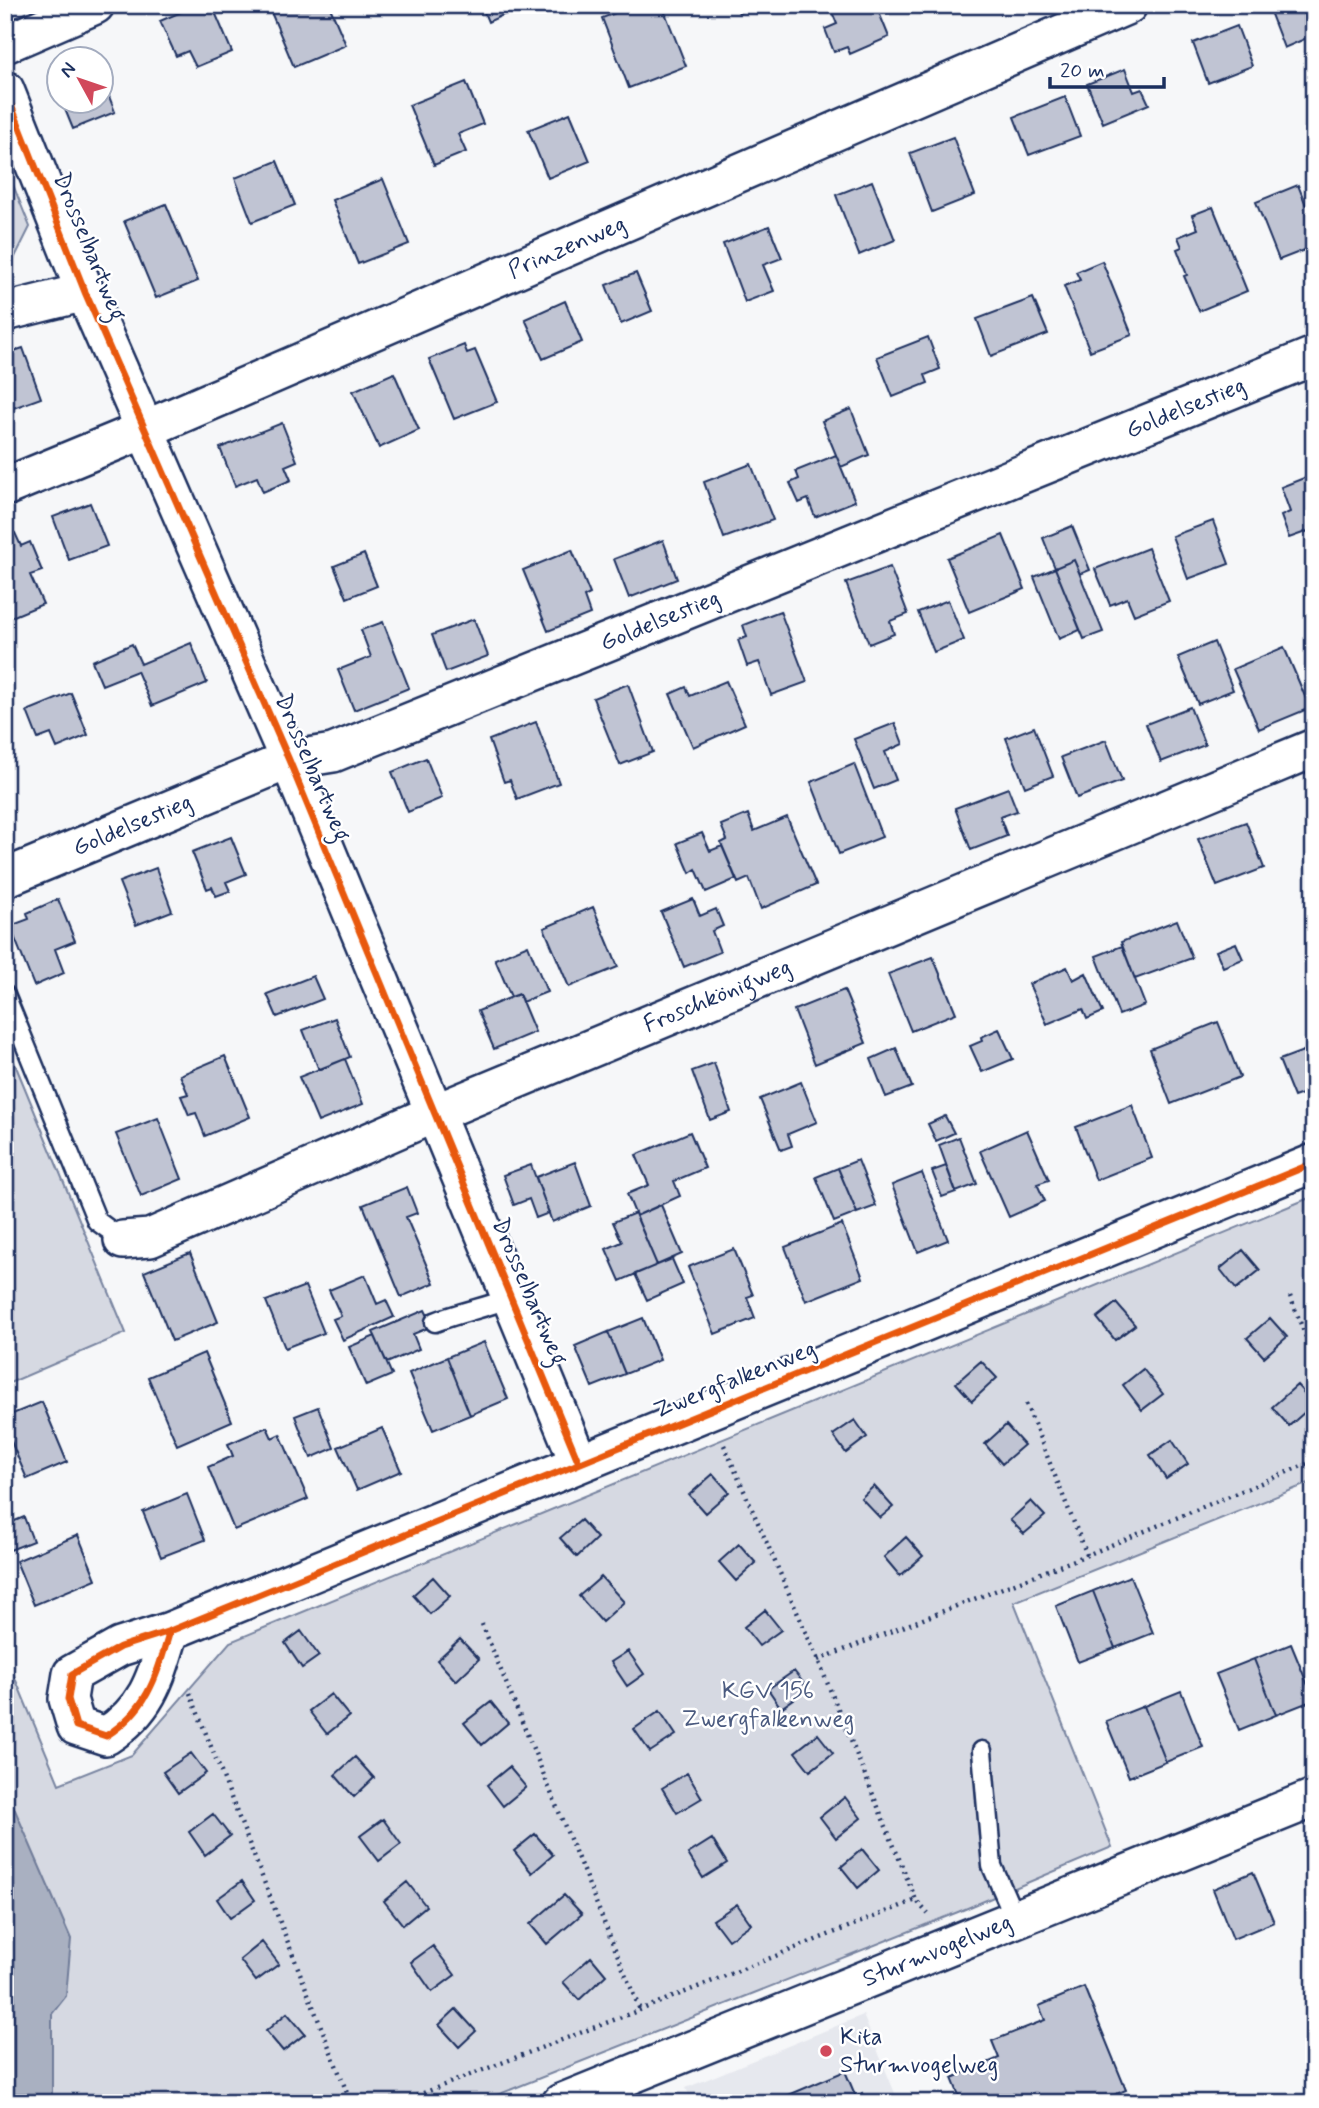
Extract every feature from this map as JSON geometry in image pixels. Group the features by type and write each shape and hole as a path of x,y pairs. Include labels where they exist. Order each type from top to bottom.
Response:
{"street":[{"path":"5,44 95,5"},
{"name":"Prinzenweg","path":"5,487 146,429 1128,5"},
{"name":"Drosselbartweg","path":"5,90 85,292 289,760 579,1463"},
{"path":"5,312 85,292"},
{"name":"Goldelsestieg","path":"5,878 289,760 333,753 1314,356"},
{"name":"Froschkönigweg","path":"123,1240 150,1238 433,1114 1314,748"},
{"name":"Zwergfalkenweg","path":"170,1631 1314,1163"},
{"name":"Sturmvogelweg","path":"561,2103 1314,1798"}],"lane":[{"path":"5,995 97,1221 123,1240"},
{"path":"435,1322 462,1312 480,1310 510,1297"},
{"path":"982,1751 992,1866 1015,1918"}],"path":[{"path":"1290,1296 1314,1358"},
{"path":"1026,1404 1087,1555"},
{"path":"397,2103 916,1900 818,1660 710,1412"},
{"path":"818,1660 1087,1555 1314,1461"},
{"path":"482,1624 640,2010"},
{"path":"188,1686 351,2103"}],"shaded area":[{"name":"Kita Sturmvogelweg","path":"863,2015 899,2103 693,2103 686,2088"}],"green space":[{"path":"5,165 30,227 5,277"},
{"path":"5,1040 126,1333 5,1385"},
{"name":"KGV 156 Zwergfalkenweg","path":"1314,1196 1314,1481 1014,1602 1112,1847 958,1912 477,2103 5,2103 5,1654 59,1784 132,1755 230,1642"}],"water":[{"path":"5,1787 71,1939 66,1996 52,2014 52,2103 5,2103"}],"building":[{"path":"197,5 212,5 232,52 196,67 188,51 176,56 160,21"},
{"path":"268,5 329,5 346,45 294,67"},
{"path":"481,5 525,5 488,22"},
{"path":"636,5 662,5 686,66 629,88 602,18"},
{"path":"735,5 759,5 739,13"},
{"path":"829,5 876,5 889,37 850,54 847,47 834,52 825,29 837,24"},
{"path":"1278,5 1314,5 1314,35 1284,48 1269,9"},
{"path":"1237,26 1252,66 1208,83 1193,43"},
{"path":"1125,69 1134,92 1142,89 1149,104 1103,123 1087,84"},
{"path":"466,82 483,124 458,134 466,152 434,165 409,105"},
{"path":"1065,97 1080,136 1029,155 1014,117"},
{"path":"570,113 590,161 548,178 528,130"},
{"path":"68,116 105,116 73,129"},
{"path":"953,137 975,195 932,212 910,153"},
{"path":"277,161 295,205 252,222 235,178"},
{"path":"383,179 409,244 358,264 332,200"},
{"path":"872,181 895,240 859,255 836,195"},
{"path":"1298,185 1306,205 1311,202 1314,210 1314,255 1310,257 1307,249 1279,260 1256,202"},
{"path":"166,204 198,281 156,298 124,221"},
{"path":"1213,207 1247,291 1199,311 1184,276 1187,275 1177,249 1182,247 1178,237 1198,229 1192,215"},
{"path":"769,226 782,258 763,265 774,291 745,302 723,244"},
{"path":"1102,261 1132,335 1090,351 1064,286 1080,280 1076,272"},
{"path":"636,273 652,311 621,324 606,285"},
{"path":"1033,298 1048,334 991,356 977,319"},
{"path":"565,301 582,342 543,359 525,319"},
{"path":"928,337 940,369 925,375 928,383 893,397 877,357"},
{"path":"464,345 467,353 475,350 497,402 454,419 429,359"},
{"path":"23,348 41,398 5,411 5,354"},
{"path":"394,373 419,430 379,448 353,391"},
{"path":"851,409 869,455 841,467 822,421"},
{"path":"282,423 297,461 285,466 291,480 263,492 257,477 235,486 220,448"},
{"path":"836,455 855,501 815,517 808,499 799,503 790,483 799,479 796,471"},
{"path":"751,464 773,520 724,538 704,482"},
{"path":"1314,474 1314,529 1289,538 1281,516 1290,512 1281,487"},
{"path":"90,503 107,546 69,560 53,517"},
{"path":"1213,521 1229,564 1188,579 1172,536"},
{"path":"1072,526 1090,570 1080,574 1074,560 1055,568 1043,538"},
{"path":"15,533 21,546 30,542 42,571 30,575 43,604 9,618 5,612 5,537"},
{"path":"1003,535 1025,589 969,612 947,558"},
{"path":"663,540 677,579 629,598 614,559"},
{"path":"1148,548 1169,601 1134,615 1127,598 1110,605 1095,569"},
{"path":"572,550 590,594 584,597 590,614 548,631 523,570"},
{"path":"364,554 377,586 347,598 334,566"},
{"path":"1074,560 1103,632 1084,639 1055,568"},
{"path":"890,567 908,614 890,621 894,634 869,644 846,583"},
{"path":"1055,568 1080,630 1059,639 1034,577"},
{"path":"948,600 964,640 934,652 918,612"},
{"path":"780,611 807,682 771,695 759,662 747,666 738,640 747,637 743,625"},
{"path":"474,619 488,656 446,672 432,635"},
{"path":"383,622 409,688 354,710 338,670 371,657 361,630"},
{"path":"1214,642 1233,690 1198,704 1178,657"},
{"path":"191,643 207,683 152,706 137,671 102,685 92,661 132,644 141,664"},
{"path":"1284,647 1310,708 1259,729 1233,669"},
{"path":"726,681 745,724 693,747 670,694 686,687 690,696"},
{"path":"628,684 653,752 620,765 593,698"},
{"path":"71,693 88,735 57,748 51,734 38,739 27,711"},
{"path":"1190,707 1205,745 1161,762 1146,724"},
{"path":"536,722 559,783 517,799 510,780 504,782 489,740"},
{"path":"895,723 903,744 885,752 896,780 874,789 854,739"},
{"path":"1034,727 1053,776 1025,787 1006,738"},
{"path":"1106,740 1122,781 1077,798 1061,757"},
{"path":"426,758 442,798 408,812 392,772"},
{"path":"854,764 882,837 839,854 811,782"},
{"path":"1008,788 1017,811 1000,817 1007,836 971,850 955,808"},
{"path":"748,814 754,831 787,817 816,885 761,909 749,878 738,883 721,843 727,840 721,825"},
{"path":"1246,822 1264,868 1217,886 1198,839"},
{"path":"1314,822 1314,845 1306,825"},
{"path":"702,833 710,851 722,846 736,879 706,892 696,869 690,873 677,843"},
{"path":"231,837 246,874 226,882 230,891 216,896 212,887 207,889 192,852"},
{"path":"156,868 172,911 136,925 119,882"},
{"path":"58,899 75,941 55,949 64,973 34,986 10,926 29,919 27,913"},
{"path":"693,899 700,916 716,909 723,926 712,931 720,952 684,967 661,912"},
{"path":"593,907 618,967 569,987 544,928"},
{"path":"1177,920 1192,958 1135,979 1121,942"},
{"path":"1236,943 1243,959 1223,967 1216,951"},
{"path":"528,945 547,992 522,1002 519,994 511,997 495,959"},
{"path":"1122,946 1145,1005 1119,1015 1096,956"},
{"path":"933,957 956,1013 911,1031 888,974"},
{"path":"1067,967 1073,980 1086,973 1103,1012 1087,1019 1083,1009 1047,1024 1029,984"},
{"path":"313,976 323,999 277,1017 267,994"},
{"path":"844,990 866,1043 815,1064 794,1010"},
{"path":"519,994 535,1032 494,1049 478,1011"},
{"path":"335,1018 350,1057 319,1070 303,1030"},
{"path":"1218,1022 1240,1077 1171,1104 1150,1049"},
{"path":"999,1029 1013,1059 982,1072 970,1046 982,1041 981,1037"},
{"path":"1314,1047 1314,1090 1294,1097 1279,1060"},
{"path":"896,1048 912,1087 886,1097 871,1059"},
{"path":"225,1056 250,1117 205,1136 196,1113 189,1115 181,1096 188,1094 180,1075"},
{"path":"345,1059 363,1104 318,1122 299,1077"},
{"path":"714,1063 731,1112 710,1120 692,1071"},
{"path":"801,1082 817,1122 788,1134 792,1146 781,1150 760,1099"},
{"path":"1132,1105 1152,1158 1096,1180 1076,1127"},
{"path":"945,1116 954,1133 936,1141 928,1124"},
{"path":"158,1118 182,1179 141,1196 116,1134"},
{"path":"1027,1130 1049,1180 1037,1184 1045,1201 1009,1217 980,1151"},
{"path":"690,1132 705,1168 674,1181 680,1196 636,1216 627,1194 649,1185 636,1155"},
{"path":"959,1137 977,1184 956,1192 939,1145"},
{"path":"858,1160 876,1206 857,1213 838,1168"},
{"path":"575,1162 591,1206 552,1222 536,1177"},
{"path":"531,1165 549,1213 536,1218 529,1199 514,1205 503,1175"},
{"path":"946,1166 956,1192 942,1197 932,1171"},
{"path":"838,1168 857,1213 834,1222 816,1177"},
{"path":"922,1173 948,1240 918,1252 892,1185"},
{"path":"407,1187 417,1213 406,1217 434,1283 401,1297 363,1205"},
{"path":"661,1205 682,1254 657,1265 636,1216"},
{"path":"635,1213 657,1265 620,1281 606,1249 622,1242 613,1222"},
{"path":"842,1224 863,1278 806,1301 785,1247"},
{"path":"734,1249 753,1295 747,1297 755,1318 715,1334 688,1267"},
{"path":"1243,1250 1260,1270 1236,1289 1220,1269"},
{"path":"190,1253 218,1322 172,1341 144,1272"},
{"path":"672,1259 683,1284 647,1300 635,1274"},
{"path":"365,1275 377,1304 386,1300 394,1317 343,1340 333,1319 341,1316 329,1290"},
{"path":"305,1286 324,1333 285,1348 266,1301"},
{"path":"1116,1303 1135,1325 1115,1340 1097,1318"},
{"path":"425,1310 433,1326 413,1334 419,1349 387,1363 373,1332"},
{"path":"643,1318 660,1360 625,1374 608,1332"},
{"path":"1270,1318 1287,1337 1264,1357 1247,1338"},
{"path":"608,1332 625,1374 592,1387 575,1346"},
{"path":"375,1336 392,1375 366,1386 349,1347"},
{"path":"484,1342 508,1399 470,1415 447,1357"},
{"path":"204,1353 232,1421 177,1445 148,1377"},
{"path":"447,1357 470,1415 433,1430 409,1373"},
{"path":"981,1361 997,1378 972,1401 956,1383"},
{"path":"1143,1369 1163,1394 1142,1410 1123,1385"},
{"path":"1297,1385 1314,1404 1289,1426 1272,1407"},
{"path":"42,1402 67,1462 27,1479 10,1439 5,1441 5,1417"},
{"path":"318,1407 334,1448 311,1458 295,1416"},
{"path":"855,1420 867,1437 846,1453 833,1435"},
{"path":"1006,1425 1024,1445 1002,1464 985,1444"},
{"path":"267,1427 272,1438 280,1434 308,1499 234,1530 208,1467 233,1456 228,1444"},
{"path":"382,1428 401,1471 357,1490 338,1447"},
{"path":"1172,1440 1188,1464 1166,1479 1150,1455"},
{"path":"713,1474 729,1492 705,1513 689,1495"},
{"path":"874,1486 893,1507 880,1518 861,1498"},
{"path":"187,1494 205,1540 161,1557 143,1512"},
{"path":"1031,1501 1045,1516 1024,1534 1010,1520"},
{"path":"24,1517 33,1541 5,1552 5,1525"},
{"path":"581,1520 597,1538 577,1557 560,1538"},
{"path":"78,1535 96,1579 34,1605 16,1561"},
{"path":"906,1537 923,1556 900,1576 884,1557"},
{"path":"739,1544 756,1563 736,1581 719,1562"},
{"path":"1130,1576 1153,1633 1115,1648 1093,1591"},
{"path":"433,1577 450,1596 430,1614 413,1595"},
{"path":"601,1577 624,1602 602,1622 579,1596"},
{"path":"1093,1591 1115,1648 1078,1662 1056,1606"},
{"path":"765,1610 781,1630 759,1646 744,1627"},
{"path":"301,1631 319,1656 302,1668 285,1643"},
{"path":"460,1639 479,1659 456,1681 437,1660"},
{"path":"1291,1644 1314,1700 1276,1715 1254,1659"},
{"path":"628,1651 644,1674 627,1686 611,1662"},
{"path":"1254,1659 1276,1715 1239,1730 1216,1674"},
{"path":"794,1671 808,1689 781,1708 768,1689"},
{"path":"1181,1691 1203,1747 1166,1762 1144,1706"},
{"path":"331,1694 349,1716 327,1734 309,1711"},
{"path":"491,1702 508,1723 482,1745 464,1723"},
{"path":"1144,1706 1166,1762 1129,1777 1106,1721"},
{"path":"660,1711 676,1735 650,1752 634,1729"},
{"path":"818,1734 833,1753 810,1771 795,1752"},
{"path":"191,1753 206,1773 178,1793 163,1772"},
{"path":"355,1757 374,1778 354,1797 335,1775"},
{"path":"509,1767 526,1787 503,1806 487,1785"},
{"path":"687,1773 702,1798 677,1813 662,1788"},
{"path":"845,1797 861,1818 836,1838 820,1817"},
{"path":"213,1814 230,1836 205,1855 189,1832"},
{"path":"383,1819 401,1844 379,1861 360,1836"},
{"path":"535,1834 553,1855 532,1873 514,1851"},
{"path":"712,1839 727,1863 703,1878 688,1854"},
{"path":"862,1849 879,1870 858,1888 841,1867"},
{"path":"1253,1872 1274,1922 1233,1939 1213,1889"},
{"path":"242,1881 255,1900 230,1918 217,1899"},
{"path":"407,1882 426,1906 403,1925 384,1901"},
{"path":"564,1895 582,1914 547,1944 530,1924"},
{"path":"737,1904 751,1924 728,1940 713,1920"},
{"path":"262,1942 279,1964 256,1981 240,1960"},
{"path":"433,1946 455,1975 432,1992 411,1962"},
{"path":"591,1957 606,1975 579,2000 563,1982"},
{"path":"1084,1987 1126,2090 1095,2103 962,2103 952,2078 999,2058 992,2041 1045,2020 1039,2006"},
{"path":"456,2009 476,2031 459,2047 439,2025"},
{"path":"287,2013 305,2034 283,2051 266,2031"},
{"path":"845,2071 856,2097 862,2093 866,2103 770,2103"}],"cycle path":[{"path":"5,90 85,292 289,760 579,1463"},
{"path":"170,1631 155,1677 132,1714 106,1736 76,1726 68,1699 72,1674 120,1647 170,1631 1314,1163"}],"place":[{"name":"Kita Sturmvogelweg","path":"826,2051"}]}
